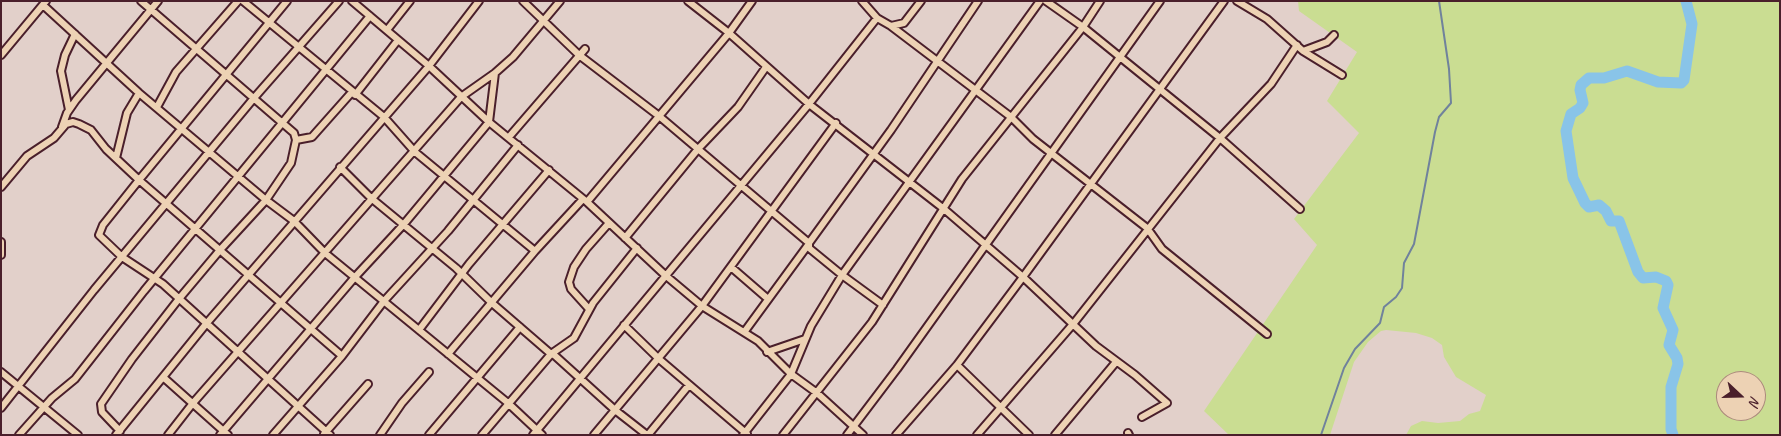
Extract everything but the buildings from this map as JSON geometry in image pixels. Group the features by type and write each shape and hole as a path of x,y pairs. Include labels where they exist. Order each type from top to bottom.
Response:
{"street":[{"path":"141,1 282,122 294,133 296,140 290,163 266,200 220,250 178,300 132,359 101,404 102,412 118,433 206,324 428,66 479,1"},
{"path":"1,187 27,156 54,138 62,128 69,110 158,1"},
{"path":"157,107 168,83 238,1"},
{"path":"243,1 297,48 384,117 415,152 472,201 535,251"},
{"path":"288,1 139,180 99,231 99,235 122,257 155,278 327,434 368,384"},
{"path":"1,408 122,257 254,98 339,1"},
{"path":"352,1 428,66 489,122 585,200 665,275 702,306 745,331 791,374 818,393 863,435"},
{"path":"387,30 410,1"},
{"path":"523,1 579,55 659,116 740,186 772,210 842,276 884,304"},
{"path":"168,435 193,403 238,354 371,198 415,152 461,97 496,73 560,1"},
{"path":"688,1 729,33 809,104 836,123 909,184 944,208 1116,362 1135,375 1167,403 1142,417"},
{"path":"448,354 535,251 585,200 659,116 729,33 752,1"},
{"path":"862,1 877,18 891,26 1011,117 1033,139 1147,228 1162,249 1266,334"},
{"path":"891,26 904,24 921,1"},
{"path":"745,331 891,130 936,60 978,1"},
{"path":"624,325 659,359 745,434 791,374 805,339 842,276 1040,1"},
{"path":"1046,1 1083,27 1220,138 1300,209"},
{"path":"783,435 818,393 884,304 962,178 1083,27 1100,1"},
{"path":"847,435 1160,1"},
{"path":"896,435 957,365 1224,1"},
{"path":"1237,1 1267,19 1303,51 1342,76"},
{"path":"1,54 45,3 139,93 183,127 266,200 294,221 325,253 538,428 542,435"},
{"path":"19,435 43,408 75,379 194,229 370,16"},
{"path":"532,435 809,104 877,18"},
{"path":"69,110 61,71 64,55 76,34"},
{"path":"1303,51 1327,42 1334,35"},
{"path":"296,140 307,139 316,133 354,93 398,40"},
{"path":"977,435 1074,323 1147,228 1220,138 1271,84 1297,46"},
{"path":"509,137 584,49"},
{"path":"625,238 698,149 738,107 766,67"},
{"path":"163,377 224,433 311,328 404,224 489,122 496,73"},
{"path":"116,158 126,113 139,93"},
{"path":"62,128 73,122 91,130 139,180 342,356"},
{"path":"594,435 702,306 836,123"},
{"path":"273,435 342,356 384,301 432,248 518,145"},
{"path":"340,167 371,198 462,274 492,303 615,410 648,435 689,384"},
{"path":"419,330 462,274 549,170"},
{"path":"589,309 572,289 569,282 574,267 586,249 609,223"},
{"path":"1,242 1,256"},
{"path":"482,435 551,353 574,338 589,309 637,248"},
{"path":"731,267 768,298"},
{"path":"430,435 520,327"},
{"path":"768,352 805,339"},
{"path":"1055,435 1116,362"},
{"path":"957,365 1029,435"},
{"path":"1,372 70,432 78,435"},
{"path":"380,435 402,403 429,372"}],"green space":[{"path":"1298,1 1780,1 1780,435 1406,435 1411,426 1422,421 1438,423 1460,421 1469,414 1480,411 1486,395 1456,377 1444,357 1442,345 1432,338 1416,333 1386,330 1381,331 1368,342 1354,362 1330,435 1229,435 1204,411 1317,245 1294,219 1359,133 1327,101 1357,52 1299,11"}],"waterway":[{"path":"1321,435 1344,368 1355,349 1380,323 1384,307 1396,297 1402,288 1404,263 1414,244 1435,132 1439,117 1451,103 1449,69 1439,1"},
{"path":"1673,435 1671,429 1671,387 1678,364 1677,358 1669,345 1673,330 1663,308 1668,285 1666,281 1656,277 1643,278 1638,272 1619,221 1611,221 1606,211 1599,205 1589,207 1585,203 1573,178 1566,131 1571,114 1580,108 1583,103 1580,90 1581,85 1589,78 1604,78 1627,71 1658,82 1681,83 1684,80 1692,24 1686,1"}]}
